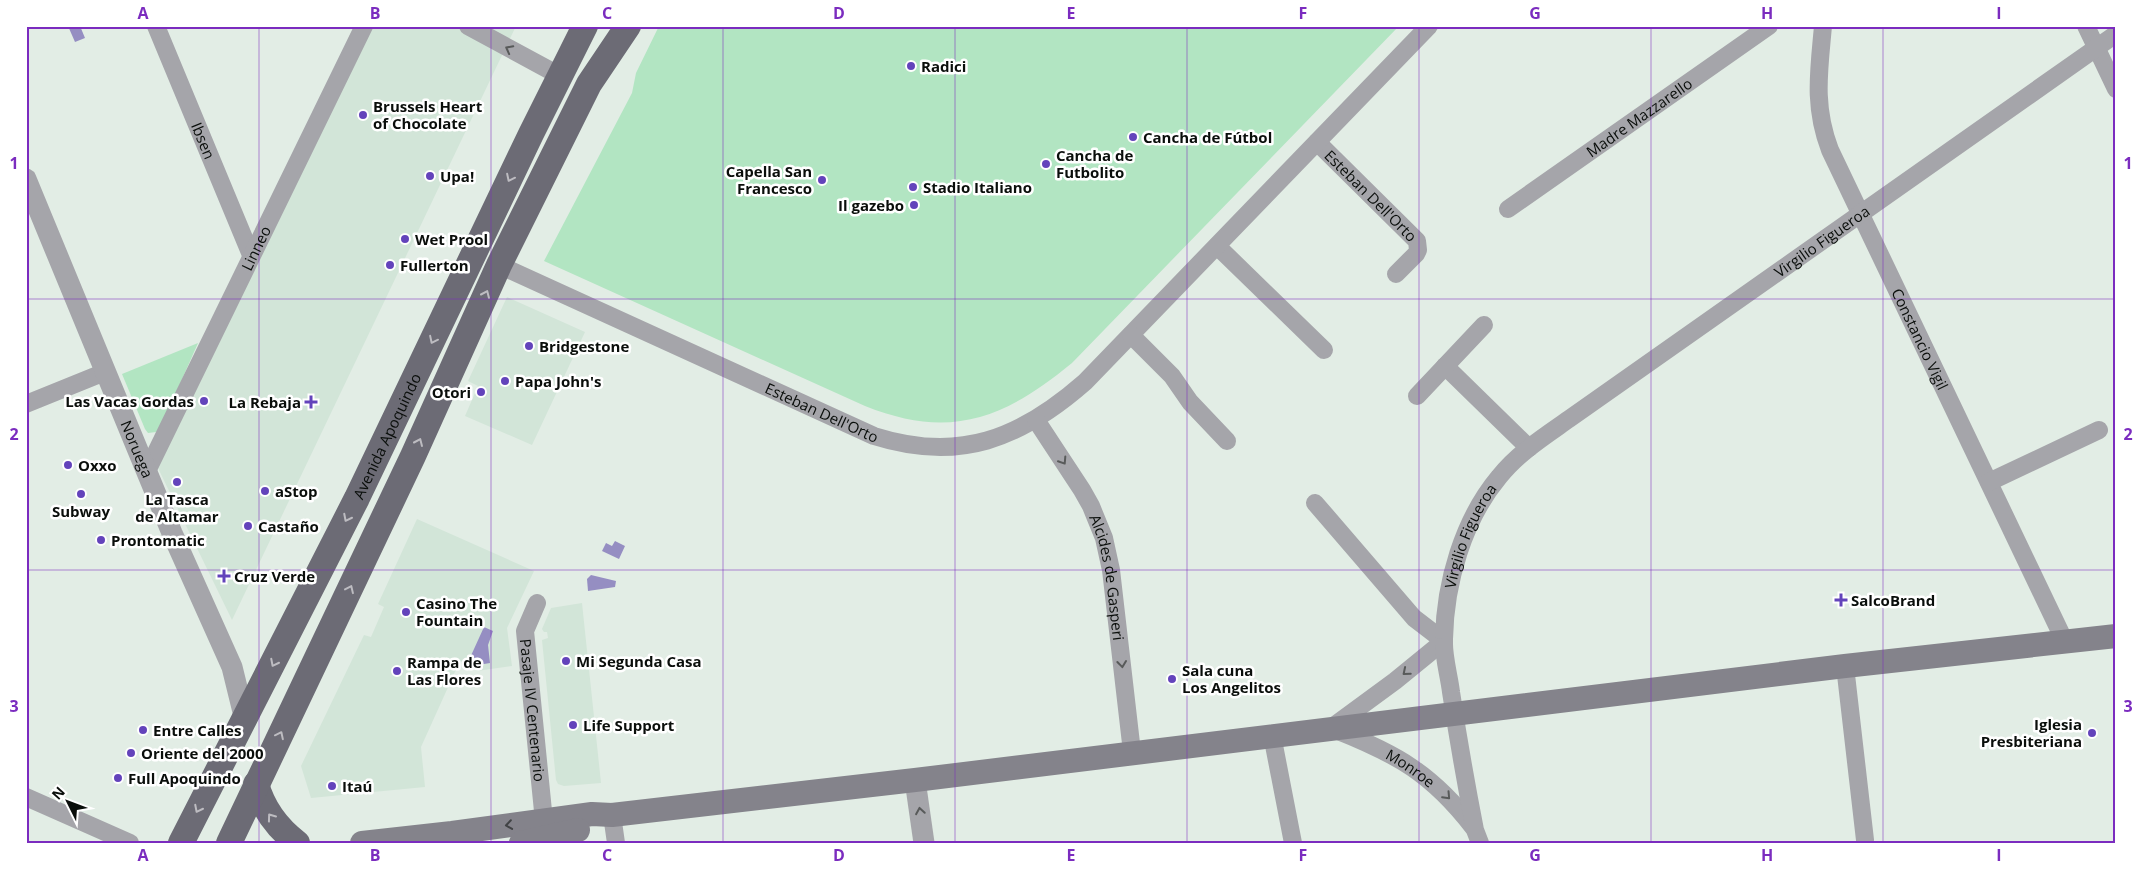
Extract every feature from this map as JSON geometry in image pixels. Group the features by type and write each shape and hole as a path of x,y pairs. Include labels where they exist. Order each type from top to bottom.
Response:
{"main road":[{"path":"531,134 568,26"},
{"name":"Avenida Apoquindo","path":"181,843 357,498 531,134 585,26"},
{"path":"589,84 613,26"},
{"name":"Avenida Apoquindo","path":"229,843 413,456 499,265 589,84 628,26"},
{"path":"377,842 592,814 612,814 915,780 1845,666 2116,636"},
{"path":"256,784 267,813 285,834 297,843"},
{"path":"521,843 598,824 612,814"}],"street":[{"name":"Ibsen","path":"156,26 251,254"},
{"name":"Linneo","path":"147,471 251,254 364,26"},
{"path":"468,26 551,71"},
{"name":"Esteban Dell'Orto","path":"499,265 857,430 891,442 926,448 964,446 1002,437 1036,420 1085,382 1429,26"},
{"name":"Madre Mazzarello","path":"1508,209 1769,26"},
{"name":"Constancio Vigil","path":"1823,26 1818,81 1819,115 1830,150 2065,642"},
{"path":"2086,26 2116,89"},
{"name":"Virgilio Figueroa","path":"1454,713 1444,641 1447,607 1456,559 1479,504 1500,475 1529,448 2116,34"},
{"name":"Esteban Dell'Orto","path":"1318,142 1416,241 1418,250 1416,254 1396,274"},
{"name":"Noruega","path":"26,179 105,372 232,667 245,720"},
{"path":"1217,246 1324,350"},
{"path":"1417,396 1484,324"},
{"path":"1131,335 1172,376 1190,402 1227,441"},
{"path":"1446,366 1529,448"},
{"path":"26,404 105,372"},
{"name":"Alcides de Gasperi","path":"1036,420 1086,498 1104,538 1111,570 1132,752"},
{"path":"1989,482 2098,430"},
{"path":"1315,503 1414,618 1444,641 1395,681 1330,728"},
{"name":"Pasaje IV Centenario","path":"537,603 525,631 544,820"},
{"path":"1845,666 1866,840"},
{"name":"Monroe","path":"1454,713 1477,836"},
{"name":"Monroe","path":"1330,728 1374,745 1416,769 1443,792 1477,836"},
{"path":"1272,735 1293,843"},
{"path":"915,780 924,843"},
{"path":"26,796 130,843"},
{"path":"612,814 616,843"}],"shaded area":[{"path":"68,26 80,26 85,38 75,42"},
{"path":"354,26 516,26 232,620 155,462"},
{"path":"507,297 585,332 532,445 465,416 478,386 468,381"},
{"path":"417,519 534,571 507,628 512,666 477,671 459,663 421,747 425,787 311,798 301,766 364,635 371,637 384,607 378,604"},
{"path":"615,541 625,546 619,559 602,551 606,543 612,546"},
{"path":"591,575 616,581 615,587 588,591 587,579"},
{"path":"582,603 601,783 564,786 558,784 556,780 542,640 548,638 547,632 544,632 542,629 551,608"},
{"path":"484,627 493,631 488,645 490,663 478,665 469,660"}],"green space":[{"name":"Stadio Italiano","path":"659,26 1399,26 1072,363 1023,398 999,410 975,418 950,422 924,422 896,416 865,406 544,261 632,93 636,73"},
{"path":"198,343 160,429 156,432 148,433 122,374"}],"place":[{"name":"Radici","path":"911,66"},
{"name":"Brussels Heart of Chocolate","path":"363,115"},
{"name":"Cancha de Fútbol","path":"1133,137"},
{"name":"Cancha de Futbolito","path":"1046,164"},
{"name":"Upa!","path":"430,176"},
{"name":"Capella San Francesco","path":"822,180"},
{"name":"Stadio Italiano","path":"913,187"},
{"name":"Il gazebo","path":"914,205"},
{"name":"Wet Prool","path":"405,239"},
{"name":"Fullerton","path":"390,265"},
{"name":"Bridgestone","path":"529,346"},
{"name":"Papa John's","path":"505,381"},
{"name":"Otori","path":"481,392"},
{"name":"Las Vacas Gordas","path":"204,401"},
{"name":"La Rebaja","path":"311,402"},
{"name":"Oxxo","path":"68,465"},
{"name":"La Tasca de Altamar","path":"177,482"},
{"name":"aStop","path":"265,491"},
{"name":"Subway","path":"81,494"},
{"name":"Castaño","path":"248,526"},
{"name":"Prontomatic","path":"101,540"},
{"name":"Cruz Verde","path":"224,576"},
{"name":"SalcoBrand","path":"1841,600"},
{"name":"Casino The Fountain","path":"406,612"},
{"name":"Mi Segunda Casa","path":"566,661"},
{"name":"Rampa de Las Flores","path":"397,671"},
{"name":"Sala cuna Los Angelitos","path":"1172,679"},
{"name":"Life Support","path":"573,725"},
{"name":"Entre Calles","path":"143,730"},
{"name":"Iglesia Presbiteriana","path":"2092,733"},
{"name":"Oriente del 2000","path":"131,753"},
{"name":"Full Apoquindo","path":"118,778"},
{"name":"Itaú","path":"332,786"}]}
